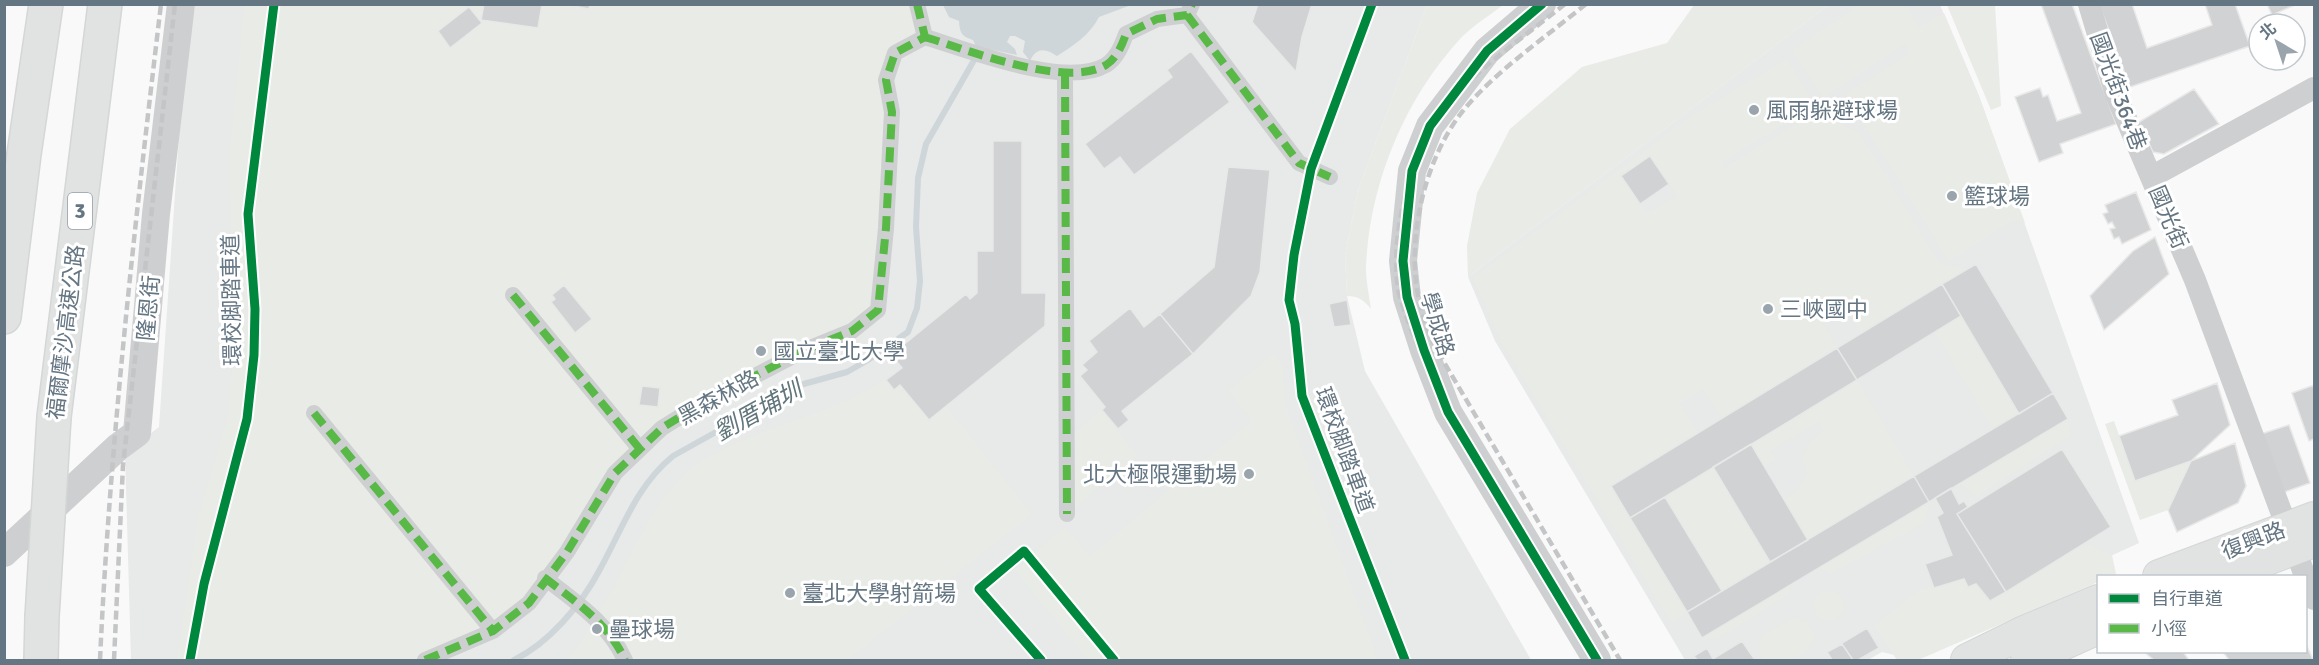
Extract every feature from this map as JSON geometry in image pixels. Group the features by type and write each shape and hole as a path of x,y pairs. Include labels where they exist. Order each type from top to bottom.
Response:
{"highway":[{"path":"4,317 46,4"},
{"name":"福爾摩沙高速公路","path":"41,660 54,417 105,4"}],"main road":[{"name":"復興路","path":"2225,575 2297,539 2314,518"},
{"name":"復興路","path":"2163,575 2297,539"},
{"path":"1966,660 2097,601"},
{"path":"2027,660 2097,628"}],"street":[{"name":"隆恩街","path":"4,553 118,447 137,434 156,214 181,4"},
{"path":"917,4 925,37 1018,66 1065,75 1106,65 1120,50 1126,34 1157,19 1189,10 1299,163 1330,177"},
{"name":"學成路","path":"1542,4 1487,51 1430,126 1412,171 1403,261 1407,297 1448,412 1597,660"},
{"name":"國光街364巷","path":"2089,4 2116,95 2151,177"},
{"name":"黑森林路","path":"425,660 493,631 529,603 545,578 567,552 615,473 662,428 699,405 803,351 852,331 878,310 887,217 892,112 886,80 895,53 925,37"},
{"path":"1065,75 1067,514"},
{"name":"國光街","path":"2305,575 2297,539 2151,177 2314,88"},
{"path":"513,295 639,448"},
{"path":"314,413 493,631"},
{"path":"545,578 596,618 615,640 625,660"},
{"name":"國光街","path":"2307,582 2314,599"}],"shaded area":[{"name":"國立臺北大學","path":"195,5 1427,5 1358,190 1345,255 1347,296 1365,371 1531,660 131,660 125,453 159,427 183,78"},
{"path":"244,5 917,5 925,37 895,53 878,310 803,351 639,448 529,603 425,660 177,660 198,517 228,416 232,365 230,150"},
{"path":"943,5 1131,5 1099,17 1086,35 1057,56 1042,50 1035,53 1030,61 1023,52 1025,41 1015,36 1010,36 1007,42 1015,49 1017,55 983,48 979,53 973,40 962,34 959,21 949,17"},
{"path":"1427,5 1503,5 1465,34 1440,63 1406,116 1393,145 1382,175 1369,237 1366,273 1371,309 1360,299 1347,296 1345,255 1358,190"},
{"path":"1694,5 1829,5 1468,277 1467,246 1477,193 1510,129 1582,67 1667,43"},
{"name":"三峽國中","path":"1829,5 1940,5 1979,96 2139,543 1894,655 1882,652 1868,660 1685,660 1495,341 1468,277"},
{"path":"1860,5 1905,5 1919,27 1944,13 1979,96 2025,223 2014,220 1949,261 1845,94 1909,54 1906,43 1823,97 1792,50"},
{"path":"1947,5 1995,5 2001,106 1991,110"},
{"path":"1787,59 1815,106 1723,161 1723,168 1830,105 1844,126 1859,132 1939,263 1966,269 1861,333 1844,307 1821,320 1837,348 1722,418 1703,389 1680,403 1697,433 1611,486 1687,612 1672,624 1501,341 1473,278 1693,115","holes":["1650,156 1677,196 1646,214 1621,176"]},
{"path":"1961,316 2019,414 1993,429 1935,332"},
{"name":"北大極限運動場","path":"1275,353 1283,368 1285,404 1378,660 1088,660 1015,570 1065,527 1090,556 1252,421 1228,391"},
{"path":"891,355 946,406 1032,514 847,660 568,660 605,602 643,530 677,482 707,458 731,446 831,407 880,383 902,368"},
{"path":"1857,380 1914,476 1808,540 1784,499 1800,488 1807,471 1802,457 1813,439 1824,430 1818,422 1770,451 1775,459 1764,466 1751,444"},
{"path":"1102,410 1137,456 1067,514 1067,439"},
{"path":"2068,419 2070,436 1977,496 1960,484"},
{"path":"2114,421 2135,481 2191,461 2168,510 2140,520 2105,424"},
{"path":"1713,467 1770,562 1722,591 1665,497"},
{"path":"1929,502 1926,522 1831,573 1819,568"},
{"path":"2085,543 2112,555 2116,574 2097,575 2097,582 1918,660 1897,660 1874,626 1921,589 1964,579 1968,587 1976,584 1990,601"},
{"path":"1791,584 1789,594 1719,638 1702,638"},
{"path":"1829,591 1839,596 1844,606 1839,616 1829,621 1819,616 1814,606 1819,596"},
{"path":"1794,618 1807,622 1815,635 1807,649 1787,660 1762,660 1758,648 1763,635"}],"building":[{"path":"484,4 542,4 538,28 481,20"},
{"path":"564,4 590,4 589,9"},
{"path":"1258,4 1312,4 1302,37 1296,72 1252,22"},
{"path":"2041,4 2072,4 2116,124 2060,144 2063,153 2039,162 2015,97 2040,88 2043,97 2048,95 2057,121 2081,113"},
{"path":"2099,4 2132,4 2147,48 2212,25 2205,4 2235,4 2247,38 2247,47 2130,87"},
{"path":"2267,4 2297,4 2279,12 2271,12"},
{"path":"469,7 482,23 450,48 438,31"},
{"path":"1191,51 1230,102 1134,175 1120,157 1104,169 1085,144 1172,77 1167,70"},
{"path":"2194,89 2219,124 2164,154 2153,152 2139,122"},
{"path":"993,141 1022,141 1022,293 1046,293 1045,326 929,420 900,385 894,390 886,380 902,368 891,355 966,294 970,299 977,293 977,251 993,251"},
{"path":"1650,156 1669,184 1640,204 1621,176"},
{"path":"1228,167 1270,170 1260,272 1251,296 1193,354 1160,314 1214,267"},
{"path":"2136,192 2151,230 2122,244 2119,237 2114,239 2110,229 2115,228 2112,222 2108,224 2103,214 2108,212 2105,205"},
{"path":"2155,237 2169,274 2104,330 2090,296 2133,251"},
{"path":"1976,264 2053,393 2019,414 1942,284"},
{"path":"1942,284 1961,316 1857,380 1837,348"},
{"path":"564,285 592,319 575,333 551,302 555,299 552,295"},
{"path":"1347,300 1351,325 1334,327 1329,304"},
{"path":"1130,308 1144,327 1160,314 1193,354 1122,411 1129,420 1118,429 1102,410 1105,407 1080,376 1087,370 1082,365 1097,352 1089,341"},
{"path":"1837,348 1857,380 1630,518 1611,486"},
{"path":"2217,383 2230,425 2191,461 2135,481 2119,436 2178,415 2172,400"},
{"path":"2314,385 2314,439 2309,441 2292,393"},
{"path":"642,386 660,388 658,407 639,405"},
{"path":"2053,393 2068,419 1929,502 1914,476"},
{"path":"2289,425 2310,483 2282,493 2261,434"},
{"path":"2235,443 2246,486 2238,503 2177,532 2168,510 2191,461"},
{"path":"1751,444 1808,540 1770,562 1713,467"},
{"path":"2062,449 2111,527 2006,592 1957,514"},
{"path":"1914,476 1929,502 1702,638 1687,612"},
{"path":"1951,488 1959,504 1964,501 1968,507 1957,514 2006,592 1990,601 1976,584 1968,587 1964,579 1934,588 1925,564 1952,555 1937,517 1943,513 1935,498"},
{"path":"1665,497 1722,591 1687,612 1630,518"},
{"path":"1867,628 1879,648 1858,660 1832,660 1827,652"},
{"path":"1742,641 1755,660 1697,660 1694,656 1707,648 1713,659"},
{"path":"1842,644 1853,660 1832,660 1827,652"},
{"path":"2307,646 2313,660 2229,660 2224,653 2307,653"},
{"path":"2145,653 2184,653 2189,660 2154,660"}],"waterway":[{"name":"劉厝埔圳","path":"514,660 540,644 573,610 592,584 639,495 660,468 673,456 800,385 847,372 908,332 917,308 920,281 916,227 918,178 926,144 977,55"}],"railway":[{"path":"100,660 117,414 161,4"},
{"path":"114,660 123,465 175,4"},
{"path":"1565,4 1480,71 1437,118 1417,158 1402,207 1396,257 1397,281 1409,324 1438,386 1602,660"},
{"path":"1586,4 1489,83 1462,112 1448,132 1427,180 1420,206 1416,232 1416,284 1425,323 1435,347 1620,660"}],"marked path":[{"path":"917,4 925,37"},
{"path":"925,37 1017,65 1067,73 1089,71 1110,62 1119,51 1126,34 1157,19 1187,15 1192,4"},
{"path":"1187,15 1299,163 1330,177"},
{"path":"425,660 493,631 529,603 567,552 615,473 662,428 699,405 803,351 852,331 878,310 886,228 892,112 886,80 895,53 925,37"},
{"path":"1065,74 1067,514"},
{"path":"513,295 639,448"},
{"path":"314,413 493,631"},
{"path":"545,578 601,624 625,660"}],"cycle path":[{"name":"環校脚踏車道","path":"190,660 204,584 247,419 254,355 255,309 248,214 274,4"},
{"name":"環校脚踏車道","path":"1372,4 1311,169 1294,255 1289,300 1295,324 1302,396 1405,660"},
{"path":"1542,4 1487,51 1430,126 1412,171 1403,261 1407,297 1448,412 1597,660"},
{"path":"1041,660 979,589 1024,551 1114,660"}],"place":[{"name":"風雨躲避球場","path":"1754,110"},
{"name":"籃球場","path":"1952,196"},
{"name":"三峽國中","path":"1768,309"},
{"name":"國立臺北大學","path":"761,351"},
{"name":"北大極限運動場","path":"1249,474"},
{"name":"臺北大學射箭場","path":"790,593"},
{"name":"壘球場","path":"597,629"}]}
